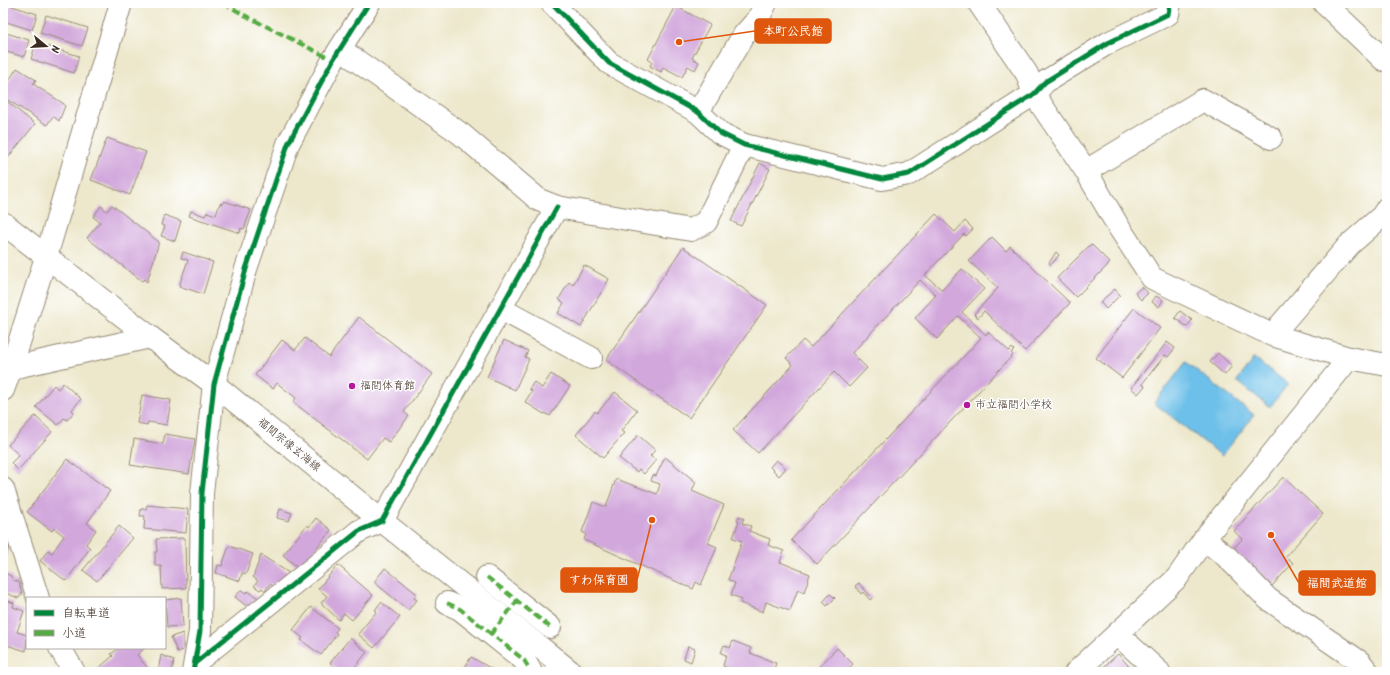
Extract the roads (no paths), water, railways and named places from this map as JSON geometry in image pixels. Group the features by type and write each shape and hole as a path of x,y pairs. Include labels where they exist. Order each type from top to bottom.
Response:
{"street":[{"path":"3,390 46,257 121,3"},
{"path":"194,668 200,631 202,492 214,384 246,269 288,144 340,49 369,3"},
{"path":"552,3 609,63 698,112 720,134 744,145 882,179 909,174 1034,94 1045,82 1108,43 1168,14 1170,3"},
{"path":"698,112 743,36 758,19 766,3"},
{"path":"979,3 1027,74 1034,94 1086,171 1118,226 1152,278 1272,335 1349,358 1384,359"},
{"path":"1324,3 1384,60 1387,57"},
{"path":"340,49 461,134 539,200 557,207 691,230 706,222 744,145"},
{"path":"1086,171 1203,100 1271,138"},
{"path":"194,668 359,531 382,521 557,207"},
{"path":"1272,335 1349,245 1382,216 1387,208"},
{"name":"福間宗像玄海線","path":"3,223 150,337 214,384 571,672"},
{"path":"501,309 591,358"},
{"path":"11,368 150,337"},
{"path":"1076,672 1177,578 1204,539 1349,358"},
{"path":"3,489 38,597"},
{"path":"1204,539 1227,557 1268,599 1360,662 1368,672"},
{"path":"487,576 550,627"},
{"path":"491,634 517,601"},
{"path":"447,604 460,609 524,660 530,670"},
{"path":"1117,634 1159,672"},
{"path":"61,649 74,672"}],"water":[{"path":"1254,358 1288,384 1270,407 1237,381"},
{"path":"1186,362 1254,415 1222,456 1154,403"}],"place":[{"name":"本町公民館","path":"679,42"},
{"name":"福間体育館","path":"352,386"},
{"name":"市立福間小学校","path":"967,405"},
{"name":"すわ保育園","path":"652,520"},
{"name":"福間武道館","path":"1271,535"}]}
